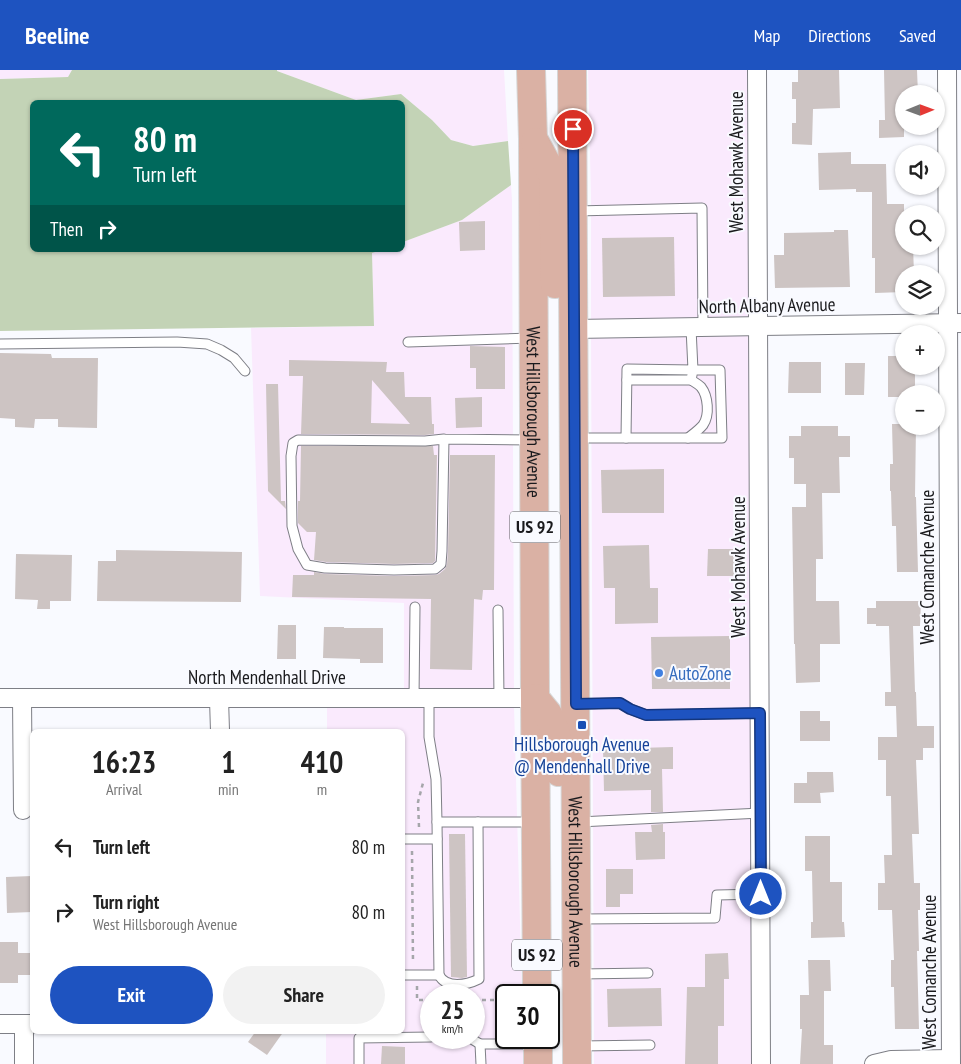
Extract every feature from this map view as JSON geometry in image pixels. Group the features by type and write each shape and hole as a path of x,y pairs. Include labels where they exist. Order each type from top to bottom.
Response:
{"main road":[{"name":"West Hillsborough Avenue","path":"531,70 533,139 537,984"},
{"path":"557,70 557,79 572,112"},
{"name":"West Hillsborough Avenue","path":"572,70 577,1055"},
{"path":"533,139 553,175 556,292 559,306 574,329"},
{"path":"534,338 549,349 555,365 558,383 562,466 564,477 574,483"},
{"path":"535,698 548,714 556,732 560,831 565,858 577,882"}],"street":[{"name":"West Mohawk Avenue","path":"757,70 761,1064"},
{"name":"West Comanche Avenue","path":"947,70 954,323 950,1061"},
{"name":"North Albany Avenue","path":"574,329 954,323"},
{"name":"North Mendenhall Drive","path":"0,698 535,698"},
{"path":"22,698 23,810"},
{"path":"219,699 220,729"},
{"path":"0,1024 28,1024 24,1064"},
{"path":"874,1064 891,1060 950,1061"}],"lane":[{"path":"573,211 702,208 697,328 691,380"},
{"path":"408,342 534,338"},
{"path":"0,344 177,342 207,344 222,350 234,358 245,371"},
{"path":"574,438 626,438 688,438 722,438 720,370 627,369 626,438"},
{"path":"627,380 691,380 702,388 707,399 706,416 703,424 688,438"},
{"path":"444,439 441,564 435,569 394,570 325,568 307,565 298,549 292,526 291,456 293,443 298,440 425,441 444,439 534,440"},
{"path":"415,607 422,699 436,779 439,975 441,980 448,984 470,984 479,980 478,822"},
{"path":"498,610 500,699"},
{"path":"576,704 620,703 646,715 760,713"},
{"path":"576,822 760,813"},
{"path":"437,822 536,822"},
{"path":"405,839 437,839"},
{"path":"577,918 716,918 717,895 761,894"},
{"path":"577,974 648,973"},
{"path":"405,975 439,975"},
{"path":"359,1064 358,1034 420,1037"},
{"path":"577,1055 650,1045"},
{"path":"480,1049 480,1064"}],"path":[{"path":"420,1000 417,1000 413,962 412,851 419,828 418,802 424,780"}],"shaded area":[{"path":"0,70 72,70 68,77 0,79"},
{"path":"277,70 504,70 508,141 473,146 451,140 432,120 401,94 356,100"},
{"path":"588,70 748,70 749,319 591,321"},
{"path":"511,185 514,691 404,690 404,603 260,596 251,328 374,326 372,253 405,252 405,241 462,220"},
{"path":"749,335 753,1064 594,1064 591,336"},
{"path":"327,706 514,706 522,984 495,984 495,1049 523,1049 524,1064 326,1064 326,1034 405,1034 405,729 327,729"}],"green space":[{"path":"72,70 277,70 356,100 30,100 30,252 375,252 372,253 374,326 0,331 0,79 68,77"},
{"path":"401,94 432,120 451,140 473,146 508,141 511,185 462,220 405,241 405,100 356,100"}],"building":[{"path":"798,70 839,70 840,108 813,109 812,145 792,144 792,123 796,123 796,99 792,99 792,82 798,82"},
{"path":"884,70 917,70 918,85 895,85 895,135 904,135 904,137 879,138 879,120 885,120"},
{"path":"851,152 851,164 886,164 887,204 904,204 895,205 895,255 913,255 914,265 895,265 895,292 875,293 875,258 872,258 872,192 856,192 856,189 819,190 818,153"},
{"path":"485,221 485,250 460,251 459,222"},
{"path":"834,230 848,230 850,287 775,288 774,255 784,255 784,233 834,232"},
{"path":"674,237 675,296 603,297 602,238"},
{"path":"470,346 505,347 505,389 476,389 476,368 470,368"},
{"path":"0,353 51,354 52,358 98,358 97,428 58,427 58,419 35,419 34,428 15,427 15,419 0,418"},
{"path":"888,356 895,356 895,375 915,375 915,385 895,385 895,397 888,397"},
{"path":"289,360 387,362 386,372 404,372 405,397 431,397 434,434 301,434 303,376 289,376","holes":["372,380 410,424 371,423"]},
{"path":"789,362 821,362 821,393 788,393"},
{"path":"845,363 865,363 864,395 845,395"},
{"path":"266,384 278,384 281,501 285,501 286,509 268,491"},
{"path":"482,397 482,427 456,428 455,398"},
{"path":"892,424 895,424 895,435 916,435 915,497 918,572 897,572 896,526 892,526 890,491 890,464 893,464"},
{"path":"801,426 838,426 838,436 850,436 850,457 839,457 840,493 822,493 823,559 816,559 816,601 839,601 840,644 820,644 820,682 796,683 792,507 806,507 806,484 794,484 794,458 789,458 789,436 801,436"},
{"path":"301,446 433,446 434,455 437,455 435,561 433,563 394,564 314,560 316,532 307,532 298,523"},
{"path":"450,455 495,455 494,590 483,590 482,600 474,599 472,670 430,669 431,599 292,597 293,575 314,575 314,572 394,576 435,575 445,569 448,551"},
{"path":"664,469 664,513 602,513 601,470"},
{"path":"649,545 650,588 658,588 658,623 615,624 615,588 604,588 603,546"},
{"path":"708,549 737,549 736,576 707,576"},
{"path":"116,550 242,552 241,602 97,601 98,561 116,561"},
{"path":"16,554 72,555 71,601 50,601 50,609 37,609 38,600 15,599"},
{"path":"876,601 921,601 920,626 913,626 917,726 934,726 934,748 923,748 923,760 916,760 919,834 912,834 914,883 920,883 920,910 918,910 919,951 917,951 919,1029 895,1029 894,987 891,987 891,960 894,960 892,910 878,910 878,883 885,883 884,855 892,855 891,796 886,796 886,760 878,760 878,737 897,737 896,706 885,706 885,692 891,692 889,626 867,624 867,608 876,608"},
{"path":"278,625 296,625 296,659 277,659"},
{"path":"324,627 383,628 383,663 360,663 360,659 323,658"},
{"path":"730,636 730,689 652,689 651,637"},
{"path":"800,711 820,711 820,721 830,721 830,741 800,741"},
{"path":"673,747 673,769 662,769 663,812 651,812 651,790 604,791 603,749"},
{"path":"807,772 833,772 834,792 820,793 821,803 794,803 794,783 807,783"},
{"path":"663,824 663,832 665,832 665,859 636,860 635,832 652,832 651,825"},
{"path":"449,834 465,834 467,977 462,978 451,977"},
{"path":"805,836 830,836 830,882 842,882 842,922 844,922 845,937 811,938 811,922 813,922 812,871 805,871"},
{"path":"606,869 633,869 633,894 620,894 620,907 606,907"},
{"path":"30,876 30,912 7,913 6,877"},
{"path":"0,942 18,942 18,953 30,953 30,975 18,975 18,983 0,983"},
{"path":"728,953 729,979 724,979 724,1026 718,1026 718,1064 685,1064 687,987 705,987 705,954"},
{"path":"808,960 830,960 831,991 824,991 824,1045 833,1045 833,1064 800,1064 802,1029 800,1029 800,995 809,995"},
{"path":"661,988 662,1026 608,1027 607,989"},
{"path":"254,1034 282,1034 267,1055 248,1042"},
{"path":"382,1046 405,1047 405,1064 381,1064"}],"place":[{"name":"AutoZone","path":"659,673"},
{"name":"Hillsborough Avenue @ Mendenhall Drive","path":"582,725"}],"route":[{"path":"573,129 576,704 620,703 646,715 760,713 761,894"}]}
